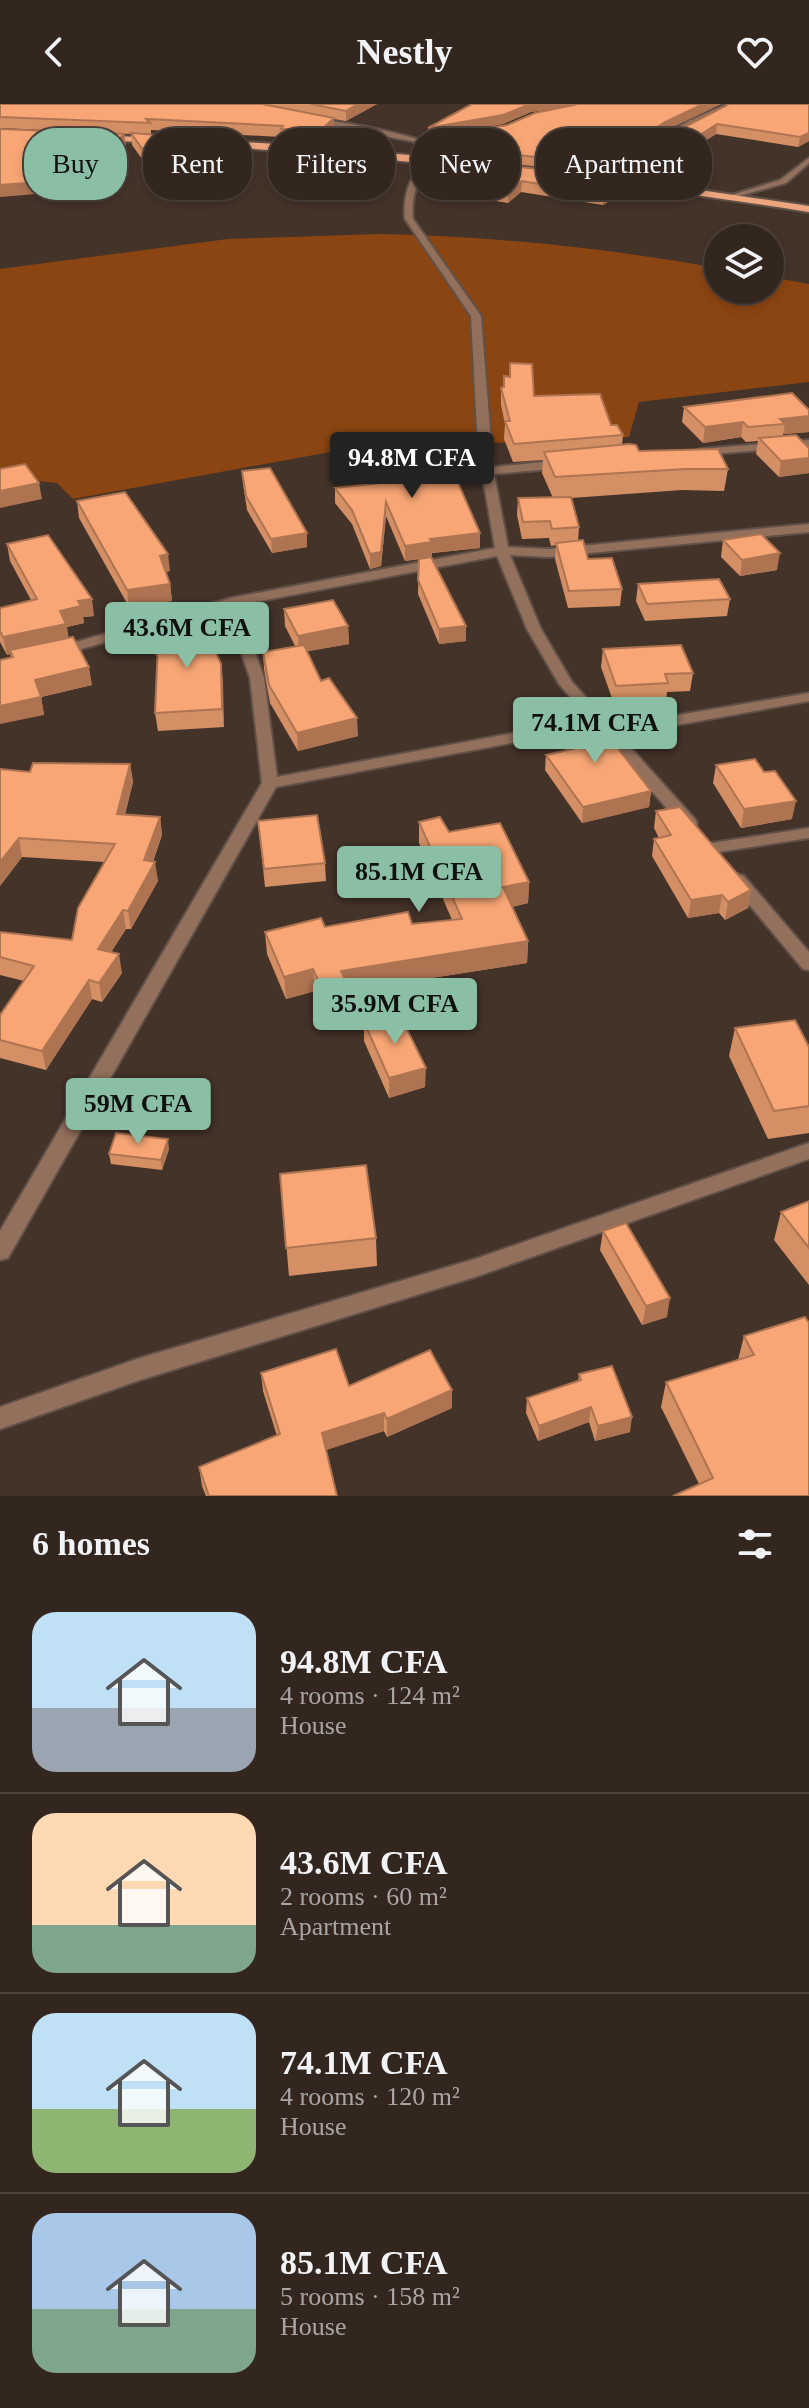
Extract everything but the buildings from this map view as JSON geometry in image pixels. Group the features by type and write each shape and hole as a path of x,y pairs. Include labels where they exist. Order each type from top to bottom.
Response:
{"main road":[{"path":"127,139 411,149"},
{"path":"712,193 809,209"}],"street":[{"path":"683,128 700,117 735,104"},
{"path":"311,120 411,139"},
{"path":"732,196 772,188 794,175 809,160"},
{"path":"411,187 406,204 409,219 476,316 488,471 502,551 534,629 566,684 716,854 809,833"},
{"path":"682,454 809,443"},
{"path":"488,471 577,463"},
{"path":"41,655 231,602 502,551 549,553 809,528"},
{"path":"0,1251 270,783 257,678 231,602"},
{"path":"270,783 598,722 666,722 809,697"},
{"path":"731,871 809,964"},
{"path":"0,1418 140,1369 475,1268 809,1151"}],"shaded area":[{"path":"420,235 591,249 704,266 704,304 784,304 784,280 809,284 809,382 639,402 629,437 341,450 73,499 57,483 0,477 0,269 228,239"}]}
